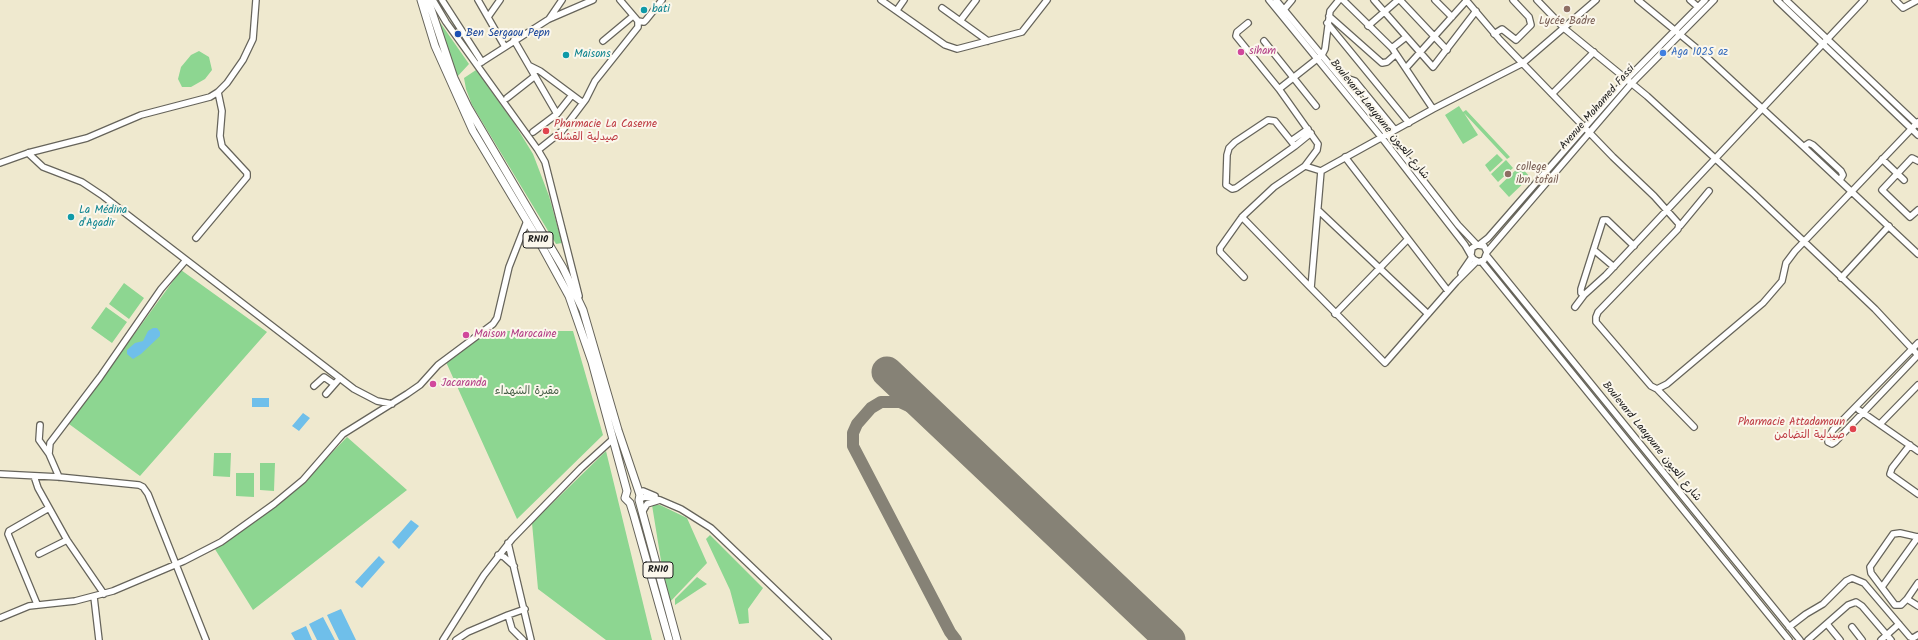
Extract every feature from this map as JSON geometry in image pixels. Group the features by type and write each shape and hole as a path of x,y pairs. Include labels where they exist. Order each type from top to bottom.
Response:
{"main road":[{"name":"RN10","path":"421,0 435,46 472,131 569,296 584,336 627,491 626,498 630,503 669,640"},
{"name":"RN10","path":"428,0 454,78 468,107 562,268 583,310 639,495 677,640"},
{"path":"627,491 634,489 639,495 634,504 630,503"}],"street":[{"path":"0,163 28,153 87,138 141,115 210,97 218,92 227,83 243,60 253,39 256,0"},
{"path":"433,0 446,22 479,64 545,162 583,310"},
{"path":"442,0 479,64"},
{"path":"478,0 505,46"},
{"path":"488,17 500,0"},
{"path":"549,19 562,0"},
{"path":"479,64 514,40 549,19 593,0"},
{"path":"620,0 638,21 644,22 662,0"},
{"path":"882,0 945,45 954,49 1022,32 1045,2 1037,0"},
{"path":"897,10 904,0"},
{"path":"960,21 976,0"},
{"name":"Boulevard Laayoune شارع العيون","path":"1269,0 1282,12 1320,57 1471,256"},
{"name":"Boulevard Laayoune شارع العيون","path":"1276,0 1282,12"},
{"path":"1282,12 1292,0"},
{"path":"1279,89 1320,57 1325,49 1329,16 1332,8 1339,0"},
{"path":"1343,0 1392,48 1433,109"},
{"path":"1374,0 1434,67 1476,11"},
{"path":"1368,26 1399,0 1447,50"},
{"path":"1435,0 1452,17"},
{"path":"1406,68 1421,54 1466,0 1494,34 1584,127 1668,210 1680,226"},
{"path":"1494,34 1502,29 1515,40 1532,26 1529,17 1513,0"},
{"path":"1537,0 1564,29 1630,81 1715,158 1875,309 1912,349 1918,355 1835,442 1830,444 1827,440 1830,434 1893,370 1912,349 1918,343"},
{"path":"1305,166 1321,171 1433,109 1523,63 1596,0"},
{"path":"1638,0 1680,34 1805,148 1809,143 1818,149 1843,173 1840,180 1918,254"},
{"path":"1690,0 1698,7"},
{"name":"Avenue Mohamed Fassi","path":"1487,254 1590,132 1630,81 1675,30 1705,0"},
{"name":"Avenue Mohamed Fassi","path":"1478,245 1488,238 1584,127 1714,0"},
{"path":"1657,389 1667,384 1763,303 1782,281 1786,263 1804,242 1918,124 1777,0"},
{"path":"1786,0 1825,42 1918,135"},
{"path":"1575,307 1584,295 1595,286 1634,246 1761,108 1864,0"},
{"path":"1895,0 1903,8 1918,0"},
{"path":"942,8 988,41"},
{"path":"602,41 633,16"},
{"path":"1329,16 1382,63 1387,62 1396,54"},
{"path":"538,150 562,131 583,103 596,81 636,30 638,21"},
{"path":"1244,277 1220,250 1242,217 1274,188 1305,166 1318,147 1317,141 1279,89 1236,36 1237,32 1248,23"},
{"path":"1328,24 1409,123"},
{"path":"1392,48 1406,37"},
{"path":"514,40 557,114"},
{"path":"1264,41 1316,106"},
{"path":"1552,94 1594,52"},
{"name":"Boulevard Laayoune شارع العيون","path":"1320,57 1343,80 1458,225 1478,245"},
{"path":"530,66 540,71 583,103"},
{"path":"507,98 535,76"},
{"path":"1343,80 1349,79 1355,81 1395,130"},
{"path":"196,238 247,177 247,174 222,146 220,136 222,111 218,92"},
{"path":"533,132 557,114 572,95"},
{"path":"1293,144 1273,120 1263,123 1229,148 1227,155 1226,184 1232,189 1236,188 1293,144 1309,131"},
{"path":"28,153 43,167 82,182 104,196 340,378 370,398 392,404"},
{"path":"1345,158 1448,291"},
{"path":"1918,161 1913,158 1896,173 1882,191 1910,217 1918,210"},
{"path":"1882,160 1904,180"},
{"path":"1311,288 1321,171"},
{"path":"1694,427 1657,389 1651,386 1596,322 1596,317 1598,312 1680,226 1709,191"},
{"path":"1318,210 1428,314"},
{"path":"1242,217 1335,314 1385,363 1456,282 1487,254 1484,246 1478,245 1472,248 1471,256 1456,282"},
{"path":"1584,295 1581,293 1581,289 1604,220 1634,246"},
{"path":"0,618 37,604 56,604 104,594 221,542 253,521 295,488 343,434 420,385 438,365 493,324 497,318 509,267 526,222"},
{"path":"1841,278 1889,226"},
{"path":"1335,314 1408,239"},
{"path":"1594,250 1614,267"},
{"name":"Boulevard Laayoune شارع العيون","path":"1487,254 1800,640"},
{"path":"1471,256 1479,261"},
{"path":"49,454 50,443 100,377 161,288 186,260"},
{"name":"Boulevard Laayoune شارع العيون","path":"1479,261 1789,640"},
{"path":"1893,370 1898,375"},
{"path":"314,386 324,377 334,384"},
{"path":"326,394 340,378"},
{"path":"1880,424 1918,385"},
{"path":"1856,407 1918,451"},
{"path":"40,425 39,440 49,454 59,477"},
{"path":"443,640 498,555 508,543 581,468 613,439"},
{"path":"1910,445 1892,468 1890,474 1918,494"},
{"path":"0,474 59,477 139,485 143,487 148,494 174,564 206,640"},
{"path":"34,476 38,488 67,540 104,594"},
{"path":"639,495 660,500 682,509 711,528 828,640"},
{"path":"643,511 647,504 660,500"},
{"path":"37,604 8,534 9,531 49,508"},
{"path":"1882,587 1918,537 1896,533 1886,542 1870,567 1871,573 1896,606 1901,605 1907,599 1918,583"},
{"path":"39,554 67,540"},
{"path":"508,543 531,640"},
{"path":"498,555 504,557 514,566"},
{"path":"1789,627 1806,614 1823,604 1846,580 1852,578 1864,584 1912,638 1918,635"},
{"path":"94,597 99,640"},
{"path":"1907,599 1918,606"},
{"path":"1808,640 1848,605 1856,602 1862,606 1891,640"},
{"path":"456,640 468,632 508,615 525,610"},
{"path":"508,615 512,629 523,640"},
{"path":"1827,624 1840,640"},
{"path":"1882,640 1899,624"},
{"path":"1852,627 1862,640"}],"green space":[{"path":"437,18 469,64 457,77"},
{"path":"199,51 209,57 212,70 205,79 191,87 182,87 178,79 181,67 191,55"},
{"path":"476,70 514,123 533,154 549,196 562,243 556,244 472,105 466,89 464,78"},
{"path":"1459,106 1463,112 1466,110 1510,157 1507,159 1464,113 1478,135 1463,144 1445,115"},
{"path":"1497,154 1503,160 1490,172 1485,165"},
{"path":"1506,160 1513,168 1498,182 1491,174"},
{"path":"1520,166 1530,177 1509,197 1499,186"},
{"path":"181,270 267,332 140,476 69,424"},
{"path":"124,283 144,298 129,319 109,304"},
{"path":"106,307 127,322 112,343 91,328"},
{"name":"مقبرة الشهداء","path":"488,331 573,331 603,435 517,519 446,362"},
{"path":"347,437 407,490 253,610 213,546 298,488"},
{"path":"606,451 652,640 606,640 538,589 532,523"},
{"path":"214,453 231,453 230,477 213,476"},
{"path":"260,463 275,463 274,491 260,490"},
{"path":"236,473 254,473 254,497 236,496"},
{"path":"652,505 660,505 687,518 707,563 668,604"},
{"path":"710,535 763,588 748,609 749,623 739,624 730,590 706,539"},
{"path":"697,577 707,584 675,605 675,599"}],"water":[{"path":"153,328 157,328 160,332 160,336 141,354 133,359 127,354 127,350 135,343 143,341 148,331"},
{"path":"252,398 269,398 269,407 252,407"},
{"path":"303,413 310,418 299,431 292,426"},
{"path":"411,520 419,526 399,549 392,542"},
{"path":"379,556 385,562 362,588 355,582"},
{"path":"341,609 356,640 339,640 327,615"},
{"path":"323,617 335,640 317,640 309,624"},
{"path":"306,626 312,640 295,640 291,633"}],"taxiway":[{"path":"937,419 900,402 881,402 871,408 857,424 853,433 853,446 950,632 956,640"}],"runway":[{"path":"887,372 1170,640"}],"place":[{"name":"Lycée Badre","path":"1567,9"},
{"name":"bati","path":"644,10"},
{"name":"Ben Sergaou Pepn","path":"458,34"},
{"name":"siham","path":"1241,52"},
{"name":"Aga 1025 az","path":"1663,53"},
{"name":"Maisons","path":"566,55"},
{"name":"Pharmacie La Caserne صيدلية القشلة","path":"546,131"},
{"name":"college ibn tofail","path":"1508,174"},
{"name":"La Médina d'Agadir","path":"71,217"},
{"name":"Maison Marocaine","path":"466,335"},
{"name":"Jacaranda","path":"433,384"},
{"name":"Pharmacie Attadamoun صيدلية التضامن","path":"1853,429"}]}
